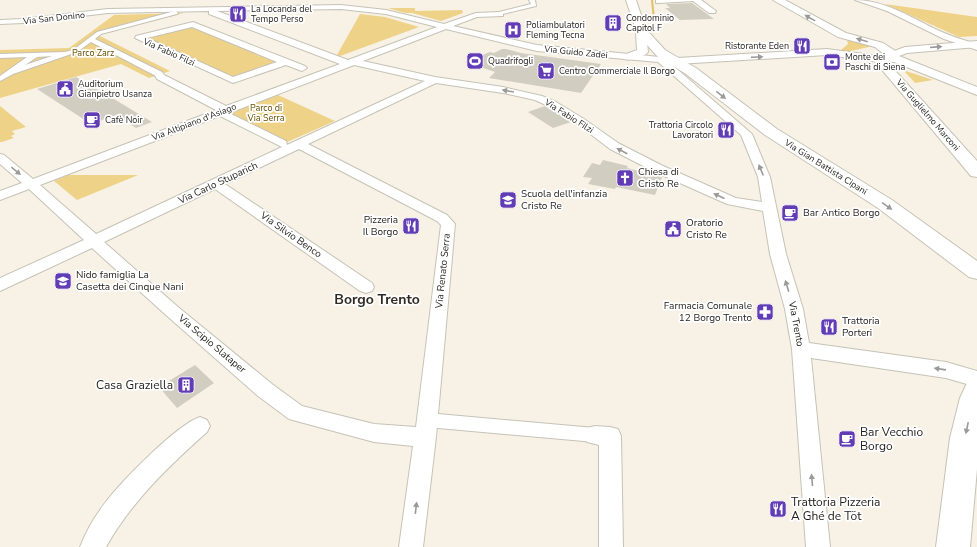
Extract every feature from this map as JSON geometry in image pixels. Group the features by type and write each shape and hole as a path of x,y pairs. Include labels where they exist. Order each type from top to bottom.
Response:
{"main road":[{"path":"631,0 640,29 661,53 677,61"},
{"path":"778,0 842,35 879,45 893,57"},
{"path":"640,29 645,28 678,57 690,60"},
{"path":"879,59 893,57"},
{"name":"Via Guglielmo Marconi","path":"879,59 884,62 884,66 977,172"},
{"name":"Via Gian Battista Cipani","path":"677,61 770,132 890,208 977,272"},
{"path":"952,547 965,438 976,392"}],"street":[{"path":"497,14 534,5 532,0"},
{"path":"659,1 690,0"},
{"path":"696,0 712,11"},
{"path":"859,0 886,8 974,45"},
{"name":"Via Guido Zadei","path":"206,9 341,7 386,12 530,47 628,58 677,61 827,52 879,59"},
{"name":"Via Fabio Filzi","path":"109,8 206,9 351,63 436,80 527,94 544,100 580,121 627,154 732,202 770,208"},
{"name":"Via San Donino","path":"0,22 23,21 109,8"},
{"path":"10,72 75,51 99,33 175,13"},
{"name":"Via Altipiano d'Asiago","path":"0,196 223,107 351,63 476,15 497,14"},
{"path":"116,28 132,15"},
{"name":"Via Fabio Filzi","path":"249,87 138,38 193,24 302,68"},
{"path":"628,58 643,52 640,29"},
{"path":"827,52 841,44 842,35"},
{"path":"90,39 159,74 160,77 211,104 223,107 282,144"},
{"path":"893,57 905,50 974,45"},
{"path":"0,56 66,54"},
{"path":"0,79 35,55"},
{"path":"893,57 977,91"},
{"name":"Via Trento","path":"661,60 746,134 764,177 778,254 794,309 801,349 818,547"},
{"path":"233,80 286,62"},
{"name":"Via Carlo Stuparich","path":"0,285 92,240 300,145 436,80"},
{"path":"726,116 746,114"},
{"name":"Via Renato Serra","path":"300,145 442,218 448,224 426,429"},
{"name":"Via Scipio Slataper","path":"0,158 265,390 296,413 374,433 426,429"},
{"name":"Via Silvio Benco","path":"216,184 366,287"},
{"path":"801,349 946,370 976,392"},
{"path":"92,547 110,516 138,483 167,454 200,426"},
{"path":"411,547 426,429 605,432 611,547"}],"green space":[{"path":"885,4 977,17 977,36 959,37"},
{"path":"388,8 415,8 415,11 462,10 463,13 441,21"},
{"name":"Parco Zarz","path":"184,13 98,35 170,71 149,78 121,64 0,98 0,50 69,48 114,15"},
{"path":"360,14 385,17 419,27 340,56 337,55"},
{"path":"192,26 279,61 231,78 146,38"},
{"path":"847,40 873,46 842,53 833,52 841,50 848,44"},
{"path":"906,71 933,80 915,83 905,72"},
{"name":"Parco di Via Serra","path":"278,95 335,121 285,143 229,114"},
{"path":"0,106 26,127 12,131 15,134 11,136 14,138 2,142 0,142"},
{"path":"68,175 138,175 77,200 54,181"}],"building":[{"path":"692,3 714,19 680,20 665,8 670,8 666,4"},
{"name":"Centro Commerciale Il Borgo","path":"502,49 601,64 581,93 489,78 495,72 465,62"},
{"path":"76,77 152,122 136,128 116,115 91,124 37,89"},
{"path":"545,106 571,122 553,128 528,112"},
{"name":"Chiesa di Cristo Re","path":"603,160 662,177 655,195 616,187 615,189 588,184 592,178 583,177 592,163 600,165"},
{"name":"Casa Graziella","path":"195,365 214,383 177,408 159,387"}],"waterway":[{"path":"652,0 654,19"}],"place":[{"name":"La Locanda del Tempo Perso","path":"238,14"},
{"name":"Condominio Capitol F","path":"613,23"},
{"name":"Poliambulatori Fleming Tecna","path":"513,30"},
{"name":"Ristorante Eden","path":"802,46"},
{"name":"Quadrifogli","path":"475,61"},
{"name":"Monte dei Paschi di Siena","path":"832,62"},
{"name":"Centro Commerciale Il Borgo","path":"546,71"},
{"name":"Auditorium Gianpietro Usanza","path":"65,89"},
{"name":"Cafè Noir","path":"92,120"},
{"name":"Trattoria Circolo Lavoratori","path":"726,130"},
{"name":"Chiesa di Cristo Re","path":"625,178"},
{"name":"Scuola dell'infanzia Cristo Re","path":"508,200"},
{"name":"Bar Antico Borgo","path":"790,213"},
{"name":"Pizzeria Il Borgo","path":"411,226"},
{"name":"Oratorio Cristo Re","path":"673,229"},
{"name":"Nido famiglia La Casetta dei Cinque Nani","path":"63,281"},
{"name":"Farmacia Comunale 12 Borgo Trento","path":"765,312"},
{"name":"Trattoria Porteri","path":"829,327"},
{"name":"Casa Graziella","path":"186,385"},
{"name":"Bar Vecchio Borgo","path":"847,439"},
{"name":"Trattoria Pizzeria A Ghé de Töt","path":"778,509"}],"district":[{"name":"Borgo Trento","path":"377,299"}]}
